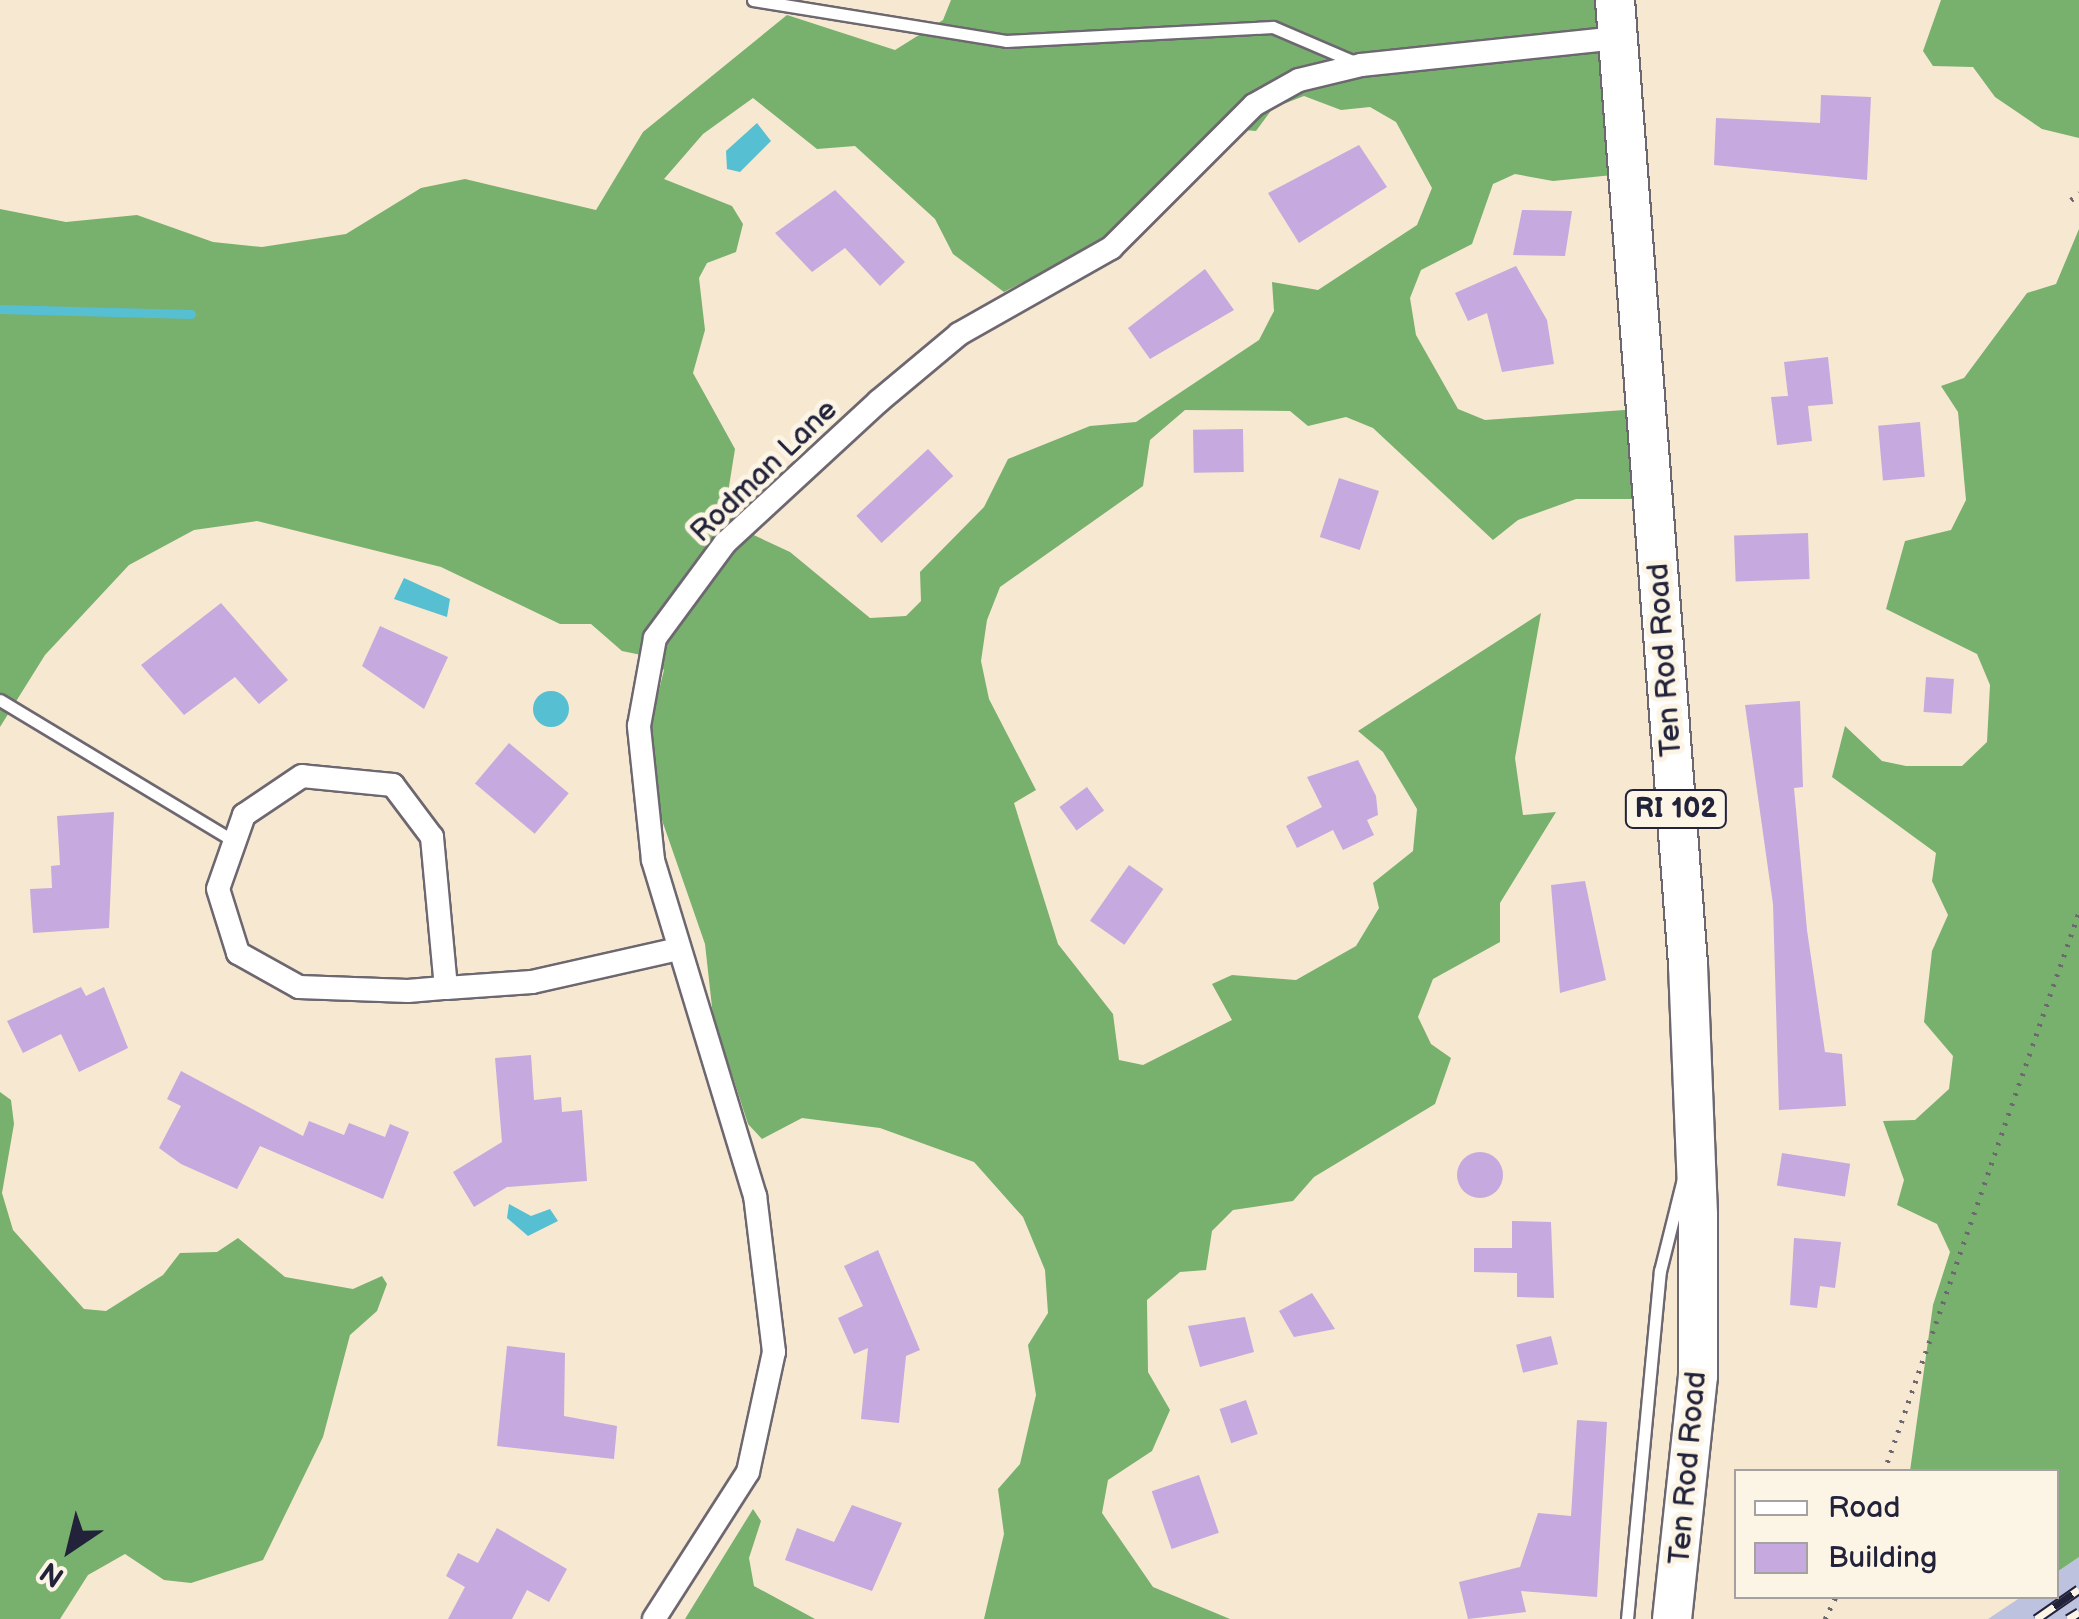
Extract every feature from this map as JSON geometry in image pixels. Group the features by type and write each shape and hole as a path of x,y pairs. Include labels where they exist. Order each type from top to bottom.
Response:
{"main road":[{"name":"Ten Rod Road","path":"1616,0 1695,1148 1698,1376 1672,1619"}],"street":[{"name":"Rodman Lane","path":"654,1619 748,1472 774,1352 755,1196 653,860 638,726 655,638 725,543 959,334 1111,248 1254,105 1300,80 1361,65 1618,38"},
{"path":"446,988 432,837 393,785 302,776 244,816 218,889 238,953 299,987 446,988 532,982 678,949"}],"lane":[{"path":"753,0 1006,42 1273,27 1361,65"},
{"path":"0,700 235,842"},
{"path":"1627,1619 1660,1271 1669,1212 1695,1148"}],"path":[{"path":"2071,200 2079,193"},
{"path":"1885,1469 2079,912"}],"shaded area":[{"path":"2079,1557 2079,1619 1988,1619 2018,1599 2059,1599 2059,1571"}],"green space":[{"path":"951,0 1622,0 1633,173 1553,181 1515,174 1493,184 1472,244 1421,270 1410,298 1416,335 1458,409 1485,420 1652,408 1657,499 1576,499 1518,520 1493,540 1373,428 1346,417 1308,426 1290,411 1185,410 1150,440 1143,486 1000,587 987,620 981,661 989,699 1036,790 1014,803 1058,944 1113,1014 1119,1060 1143,1065 1232,1020 1212,984 1232,975 1296,980 1356,946 1379,908 1373,883 1413,851 1417,809 1383,752 1358,731 1541,613 1515,758 1523,815 1556,812 1500,903 1500,942 1433,979 1418,1017 1431,1044 1451,1058 1435,1104 1314,1177 1293,1201 1233,1210 1212,1231 1206,1270 1180,1272 1147,1300 1148,1372 1170,1410 1152,1451 1108,1480 1102,1513 1153,1587 1230,1619 984,1619 1004,1534 998,1489 1020,1464 1036,1395 1028,1345 1048,1313 1045,1270 1023,1217 974,1162 880,1128 802,1118 762,1139 748,1124 713,1016 705,944 655,800 650,726 664,670 651,657 622,651 591,624 560,624 441,567 257,521 194,530 129,565 45,655 0,727 0,209 66,222 137,215 213,242 262,247 346,234 421,188 465,179 596,210 643,132 787,15 895,50 943,20","holes":["1304,96 1341,110 1370,107 1396,122 1432,188 1417,225 1318,290 1272,282 1274,311 1259,340 1136,422 1090,426 1008,459 984,507 920,572 921,601 906,616 870,618 790,552 745,531 726,505 735,449 693,373 705,330 699,278 707,263 736,252 743,224 732,206 664,179 703,134 753,98 817,149 855,146 935,219 953,254 1004,292 1098,244 1244,130 1256,131 1273,108"]},
{"path":"1941,0 2079,0 2079,138 2042,129 1995,97 1973,67 1933,66 1923,51"},
{"path":"2079,229 2079,1557 2059,1571 2059,1469 1910,1469 1933,1305 1950,1252 1937,1224 1897,1205 1904,1180 1883,1121 1915,1120 1949,1089 1953,1056 1924,1022 1932,951 1948,915 1932,881 1936,853 1832,777 1845,726 1882,761 1906,766 1962,766 1987,742 1990,685 1977,654 1886,609 1905,541 1951,530 1966,500 1958,412 1941,386 1964,378 2027,293 2056,284"},
{"path":"0,1092 11,1100 14,1124 2,1193 13,1230 84,1309 106,1311 163,1275 180,1253 217,1252 238,1238 285,1277 353,1289 382,1276 387,1284 377,1311 350,1335 323,1437 263,1560 191,1583 164,1580 125,1554 88,1575 60,1619 0,1619"},
{"path":"753,1509 761,1521 749,1558 754,1586 815,1619 685,1619"}],"water":[{"path":"757,123 771,141 740,172 727,169 726,151"},
{"path":"404,578 450,599 447,617 394,599"},
{"path":"551,691 564,696 569,709 564,722 551,727 538,722 533,709 538,696"},
{"path":"509,1204 531,1216 550,1209 558,1221 528,1236 507,1218"}],"building":[{"path":"1821,95 1871,97 1867,180 1714,165 1716,118 1820,123"},
{"path":"1359,145 1387,187 1299,243 1268,193"},
{"path":"835,190 905,262 880,286 845,248 812,272 775,233"},
{"path":"1522,210 1572,211 1565,256 1513,255"},
{"path":"1516,266 1547,320 1554,364 1502,372 1487,313 1468,321 1455,293"},
{"path":"1205,269 1234,310 1150,359 1128,328"},
{"path":"1828,357 1833,404 1808,406 1812,441 1777,445 1771,397 1788,396 1784,362"},
{"path":"1920,422 1925,477 1883,480 1878,426"},
{"path":"1243,429 1244,472 1194,473 1193,430"},
{"path":"928,449 953,476 882,543 856,516"},
{"path":"1339,478 1379,491 1360,550 1320,537"},
{"path":"1808,533 1810,579 1736,582 1734,536"},
{"path":"221,603 288,680 259,704 235,677 184,715 141,665"},
{"path":"380,626 448,657 424,709 362,666"},
{"path":"1926,677 1954,679 1951,714 1924,712"},
{"path":"1800,701 1803,787 1794,788 1807,930 1825,1052 1842,1054 1846,1106 1779,1110 1773,904 1745,705"},
{"path":"509,743 569,793 535,834 475,784"},
{"path":"1358,760 1376,796 1378,815 1367,820 1374,835 1343,850 1333,830 1297,848 1286,826 1322,807 1307,777"},
{"path":"1087,787 1104,810 1077,830 1059,807"},
{"path":"114,812 109,928 33,933 30,889 52,888 51,866 60,865 57,816"},
{"path":"1129,865 1163,889 1124,945 1090,921"},
{"path":"1585,881 1606,980 1560,993 1551,885"},
{"path":"81,987 86,996 104,987 128,1048 79,1072 61,1034 23,1053 7,1021"},
{"path":"531,1055 534,1100 561,1097 562,1112 582,1110 587,1181 507,1187 474,1207 453,1172 502,1142 495,1058"},
{"path":"181,1071 303,1136 309,1121 344,1135 349,1123 385,1137 390,1124 409,1132 383,1199 260,1146 237,1189 181,1164 159,1148 181,1106 167,1099"},
{"path":"1480,1152 1496,1159 1503,1175 1496,1191 1480,1198 1464,1191 1457,1175 1464,1159"},
{"path":"1782,1153 1850,1164 1845,1196 1777,1186"},
{"path":"1512,1221 1551,1222 1554,1298 1517,1297 1517,1273 1474,1272 1474,1248 1512,1248"},
{"path":"1794,1238 1841,1242 1835,1288 1820,1286 1817,1308 1790,1305"},
{"path":"878,1250 920,1350 906,1356 899,1423 861,1419 868,1348 854,1354 838,1318 863,1306 844,1266"},
{"path":"1312,1293 1335,1329 1294,1337 1279,1311"},
{"path":"1245,1317 1254,1352 1200,1367 1188,1326"},
{"path":"1551,1336 1558,1364 1523,1373 1516,1345"},
{"path":"507,1346 565,1353 564,1416 617,1426 614,1459 497,1446"},
{"path":"1246,1400 1258,1434 1231,1443 1220,1409"},
{"path":"1577,1420 1607,1422 1597,1597 1521,1591 1526,1612 1468,1619 1459,1582 1520,1567 1538,1513 1571,1516"},
{"path":"1199,1475 1219,1533 1172,1549 1152,1491"},
{"path":"852,1505 902,1523 872,1591 785,1560 797,1528 834,1542"},
{"path":"497,1528 567,1569 549,1602 527,1590 512,1619 448,1619 465,1587 446,1576 458,1553 478,1563"}],"waterway":[{"path":"0,309 191,314"}],"railway":[{"path":"2036,1619 2079,1589"},
{"path":"2068,1619 2079,1612"}]}
